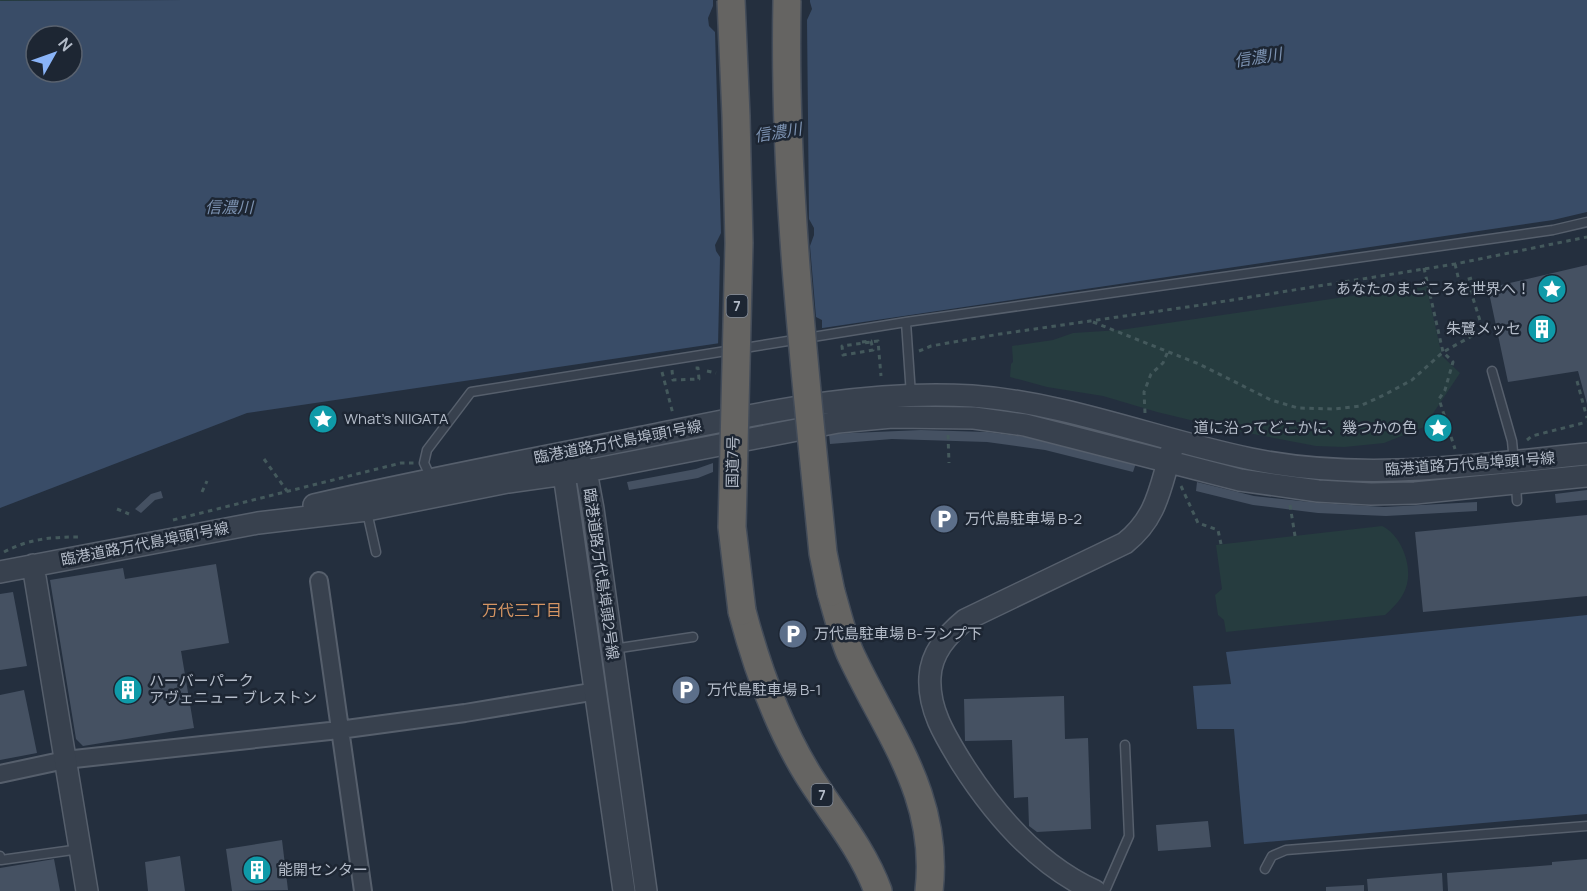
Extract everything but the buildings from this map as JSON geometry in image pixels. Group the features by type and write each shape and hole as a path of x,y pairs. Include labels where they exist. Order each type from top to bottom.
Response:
{"highway":[{"name":"国道7号","path":"730,0 739,243 732,527 742,611 768,698 788,740 808,774 853,839 878,891"},
{"path":"787,0 786,52 793,242 823,553 831,592 849,649 908,763 926,820 931,891"},
{"path":"867,864 867,891"}],"street":[{"name":"臨港道路万代島埠頭1号線","path":"258,523 428,470 572,452 783,409 847,399 972,396 1007,400 1075,414 1251,459 1322,469 1408,471 1514,463 1587,454"},
{"name":"臨港道路万代島埠頭1号線","path":"0,572 258,523 367,510 508,482 586,471 838,422 914,416 974,418 1025,425 1240,480 1336,493 1516,493 1587,476"},
{"path":"1095,891 1061,871 1032,849 984,796 935,715 930,693 930,675 933,662 944,640 965,620 1125,543 1135,535 1146,524 1153,509 1175,439"},
{"name":"臨港道路万代島埠頭2号線","path":"572,452 586,471 646,891"},
{"name":"臨港道路万代島埠頭2号線","path":"572,452 564,474 624,891"},
{"path":"33,565 87,891"},
{"path":"319,581 363,891"},
{"path":"0,774 18,767 65,760 339,730 465,713 597,691"}],"lane":[{"path":"428,470 427,450 471,392 906,322 1553,230 1587,222"},
{"path":"906,322 911,396"},
{"path":"1492,371 1512,441 1516,493"},
{"path":"367,510 376,552"},
{"path":"612,649 693,637"},
{"path":"1105,891 1129,836 1125,746"},
{"path":"1265,869 1272,856 1286,850 1587,826"},
{"path":"0,856 1,860 80,849"}],"path":[{"path":"909,356 931,346 1455,264 1587,237"},
{"path":"1092,321 1130,338 1168,351 1271,400 1298,408 1335,409 1360,406 1412,380 1443,352 1483,330 1466,280 1472,278 1466,280 1467,284 1460,285 1455,264"},
{"path":"1424,268 1443,352 1453,362 1445,390 1439,399 1455,449"},
{"path":"1471,292 1481,288"},
{"path":"839,344 871,341 873,350 843,355 842,346 860,344 869,342 878,341 881,376"},
{"path":"1145,414 1144,392 1151,374 1163,363 1168,351"},
{"path":"682,369 672,370 673,380 699,379 700,367 691,367"},
{"path":"662,372 673,414"},
{"path":"1527,440 1532,436 1587,420 1577,381"},
{"path":"948,434 949,463"},
{"path":"264,459 287,491"},
{"path":"171,520 401,463 428,470"},
{"path":"202,492 207,481"},
{"path":"1181,486 1198,523 1218,530 1221,544"},
{"path":"1290,504 1295,536"},
{"path":"117,509 129,514"},
{"path":"46,537 49,548"},
{"path":"0,555 19,544 46,537 91,537"}],"green space":[{"path":"0,0 186,0 0,1"},
{"path":"1426,285 1442,356 1460,373 1424,427 1384,443 1344,447 1316,446 1232,430 1103,396 1047,387 1010,377 1013,362 1012,346 1053,340 1073,333 1120,330"},
{"path":"1382,526 1389,530 1400,543 1408,568 1404,593 1385,615 1226,632 1224,620 1218,615 1215,595 1222,589 1216,545"}],"water":[{"name":"信濃川","path":"1587,0 1587,212 1553,220 247,413 0,508 0,1"},
{"path":"1587,615 1587,814 1244,844 1234,729 1197,729 1193,686 1231,684 1226,652"}],"pier":[{"path":"713,0 810,0 812,9 807,20 809,219 814,228 810,246 816,317 822,320 822,331 718,346 720,257 715,245 721,233 715,32 709,26 708,18"}],"place":[{"name":"あなたのまごころを世界へ！","path":"1552,289"},
{"name":"朱鷺メッセ","path":"1542,329"},
{"name":"What's NIIGATA","path":"323,419"},
{"name":"道に沿ってどこかに、幾つかの色","path":"1438,428"},
{"name":"万代島駐車場 B-2","path":"944,519"},
{"name":"万代島駐車場 B-ランプ下","path":"793,634"},
{"name":"ハーバーパーク アヴェニュー ブレストン","path":"128,690"},
{"name":"万代島駐車場 B-1","path":"686,690"},
{"name":"能開センター","path":"257,870"}],"district":[{"name":"万代三丁目","path":"522,610"}]}
